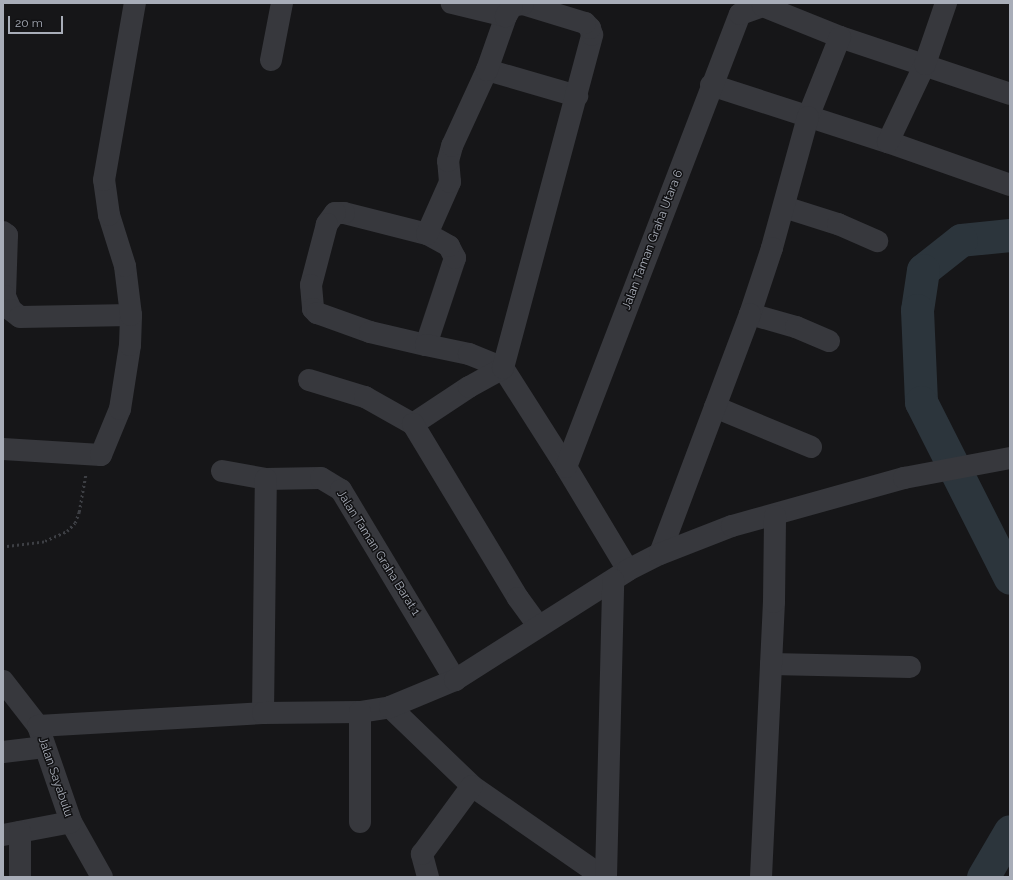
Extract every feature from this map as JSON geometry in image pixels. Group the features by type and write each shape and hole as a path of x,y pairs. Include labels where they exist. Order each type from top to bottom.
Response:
{"street":[{"path":"3,450 101,455 120,409 125,385 131,315 124,261 109,215 104,180 135,3"},
{"path":"271,60 282,3"},
{"path":"452,3 506,16"},
{"path":"888,142 925,64 946,3"},
{"path":"413,424 469,387 502,368 556,162 577,96 592,35 590,28 585,23 523,4 512,6 506,16 487,70 452,146 448,161 450,182 427,234"},
{"name":"Jalan Taman Graha Utara 6","path":"566,467 711,85 740,14 763,6 840,37"},
{"path":"660,554 750,314 784,206 808,117 840,37 876,51 925,64 1010,94"},
{"path":"487,70 577,96"},
{"path":"711,85 888,142 1010,185"},
{"path":"784,206 838,224 878,241"},
{"path":"426,345 455,258 449,246 427,234 344,213 335,213 327,224 310,292 311,304 317,313 370,332 426,345 469,354 502,368 566,467 621,575 606,877"},
{"path":"3,232 7,235 5,296 11,310 20,317 131,315"},
{"path":"750,314 796,327 829,341"},
{"path":"309,380 365,397 413,424 518,598 538,626"},
{"path":"715,407 811,447"},
{"path":"38,726 263,713 360,712 390,707 455,680 538,626 621,575 660,554 732,526 775,516 904,478 1010,458"},
{"name":"Jalan Taman Graha Barat 1","path":"222,471 266,479 321,478 341,490 455,680"},
{"path":"263,713 266,479"},
{"path":"761,877 771,664 775,516"},
{"path":"771,664 910,667"},
{"name":"Jalan Sayabulu","path":"3,681 38,726 71,822 102,877"},
{"path":"390,707 472,786 603,877"},
{"path":"360,712 360,822"},
{"path":"3,752 45,747"},
{"path":"428,877 422,854 472,786"},
{"path":"20,877 12,834 71,822"}],"path":[{"path":"7,546 45,542 67,531 75,523 79,512 85,475 101,455"}],"waterway":[{"path":"1010,235 961,240 923,270 917,310 921,402 1010,578"},
{"path":"983,877 1010,831"}]}
